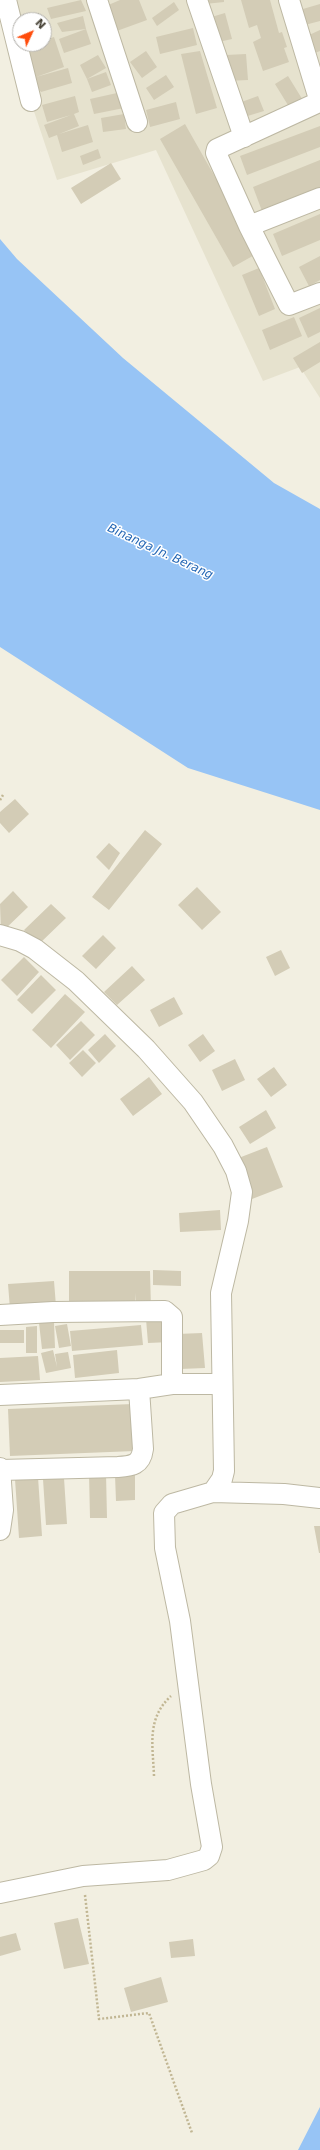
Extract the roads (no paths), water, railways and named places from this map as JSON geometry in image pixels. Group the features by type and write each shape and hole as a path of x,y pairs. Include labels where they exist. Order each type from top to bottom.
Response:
{"street":[{"path":"6,0 31,101"},
{"path":"97,0 137,122"},
{"path":"197,0 244,137"},
{"path":"289,0 320,102 244,137 218,150 216,153 249,226 288,305 320,293"},
{"path":"249,226 320,198"},
{"path":"0,935 20,941 36,949 76,981 146,1048 193,1102 223,1146 236,1171 242,1192 238,1221 221,1293 224,1471 222,1479 213,1492"},
{"path":"0,1315 53,1312 165,1311 172,1317 172,1384"},
{"path":"0,1395 139,1389 172,1384 222,1384"},
{"path":"0,1530 2,1511 0,1469 118,1467 137,1463 142,1459 143,1449 139,1389"},
{"path":"0,1893 83,1876 168,1870 204,1860 209,1856 212,1847 200,1777 180,1621 165,1548 164,1513 172,1504 213,1492 284,1494 320,1498"}],"water":[{"name":"Binanga Jn. Berang","path":"0,239 17,259 123,358 274,483 320,509 320,810 188,768 0,647"},
{"path":"320,2107 320,2150 298,2150"}]}
